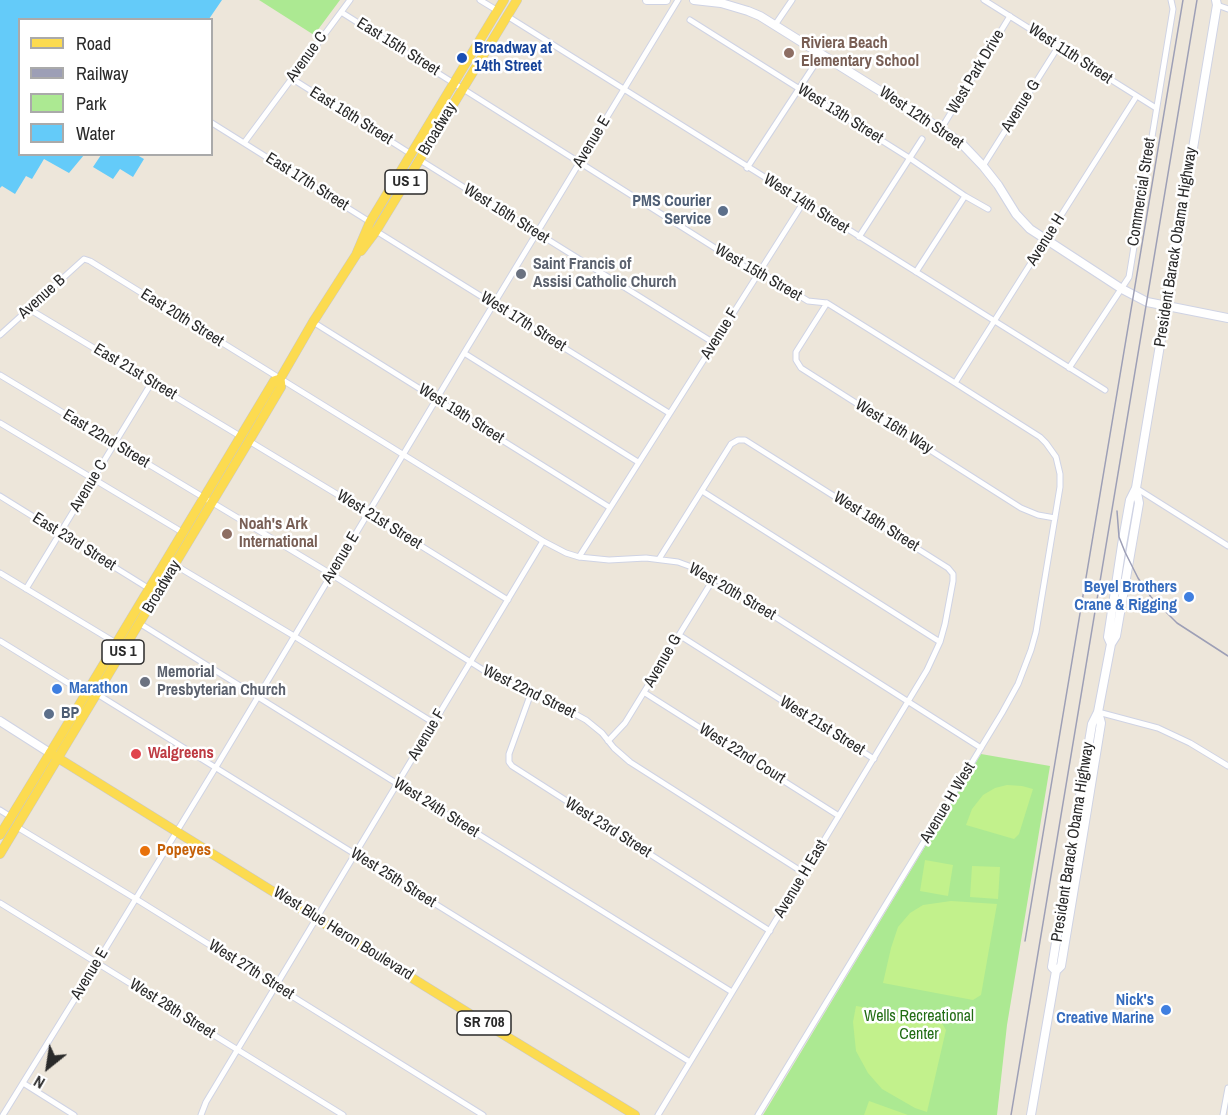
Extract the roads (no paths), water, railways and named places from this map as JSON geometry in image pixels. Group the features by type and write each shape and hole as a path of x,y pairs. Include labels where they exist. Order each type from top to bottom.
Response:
{"main road":[{"name":"Broadway","path":"0,854 86,694 148,588 274,381 279,379 356,255 370,222 504,0"},
{"name":"Broadway","path":"356,255 364,249 376,231 517,0"},
{"path":"647,0 666,0"},
{"name":"West 12th Street","path":"694,0 721,3 760,16 941,129 962,144 983,166"},
{"name":"President Barack Obama Highway","path":"1031,1115 1056,971 1053,967 1062,903 1092,724 1098,712 1110,644 1116,636 1139,503 1136,488 1217,2"},
{"path":"983,166 1016,214 1030,229 1122,289 1146,302 1228,318"},
{"name":"Broadway","path":"0,834 97,694 281,387 279,379"},
{"path":"0,721 54,755"},
{"name":"West Blue Heron Boulevard","path":"54,755 635,1115"}],"street":[{"name":"Avenue C","path":"244,143 350,0"},
{"path":"480,0 498,11"},
{"name":"Avenue E","path":"3,1115 216,767 678,0"},
{"path":"775,25 792,0"},
{"name":"West 11th Street","path":"984,0 1156,108"},
{"name":"Commercial Street","path":"1069,368 1128,278 1173,9 1171,0"},
{"path":"1217,2 1228,9"},
{"name":"East 15th Street","path":"341,12 454,83"},
{"name":"West 14th Street","path":"507,16 1105,390"},
{"name":"West Park Drive","path":"941,129 1010,16"},
{"name":"West 13th Street","path":"690,20 988,209"},
{"name":"Avenue G","path":"983,166 1058,47"},
{"path":"747,168 821,55"},
{"name":"East 16th Street","path":"291,78 411,154"},
{"name":"West 15th Street","path":"454,83 750,270 767,276 808,301 827,303 955,383 1040,437 1058,462"},
{"name":"Avenue H","path":"955,383 1136,97"},
{"name":"East 17th Street","path":"213,124 370,222"},
{"path":"859,237 922,139"},
{"name":"West 16th Street","path":"420,159 714,343"},
{"path":"916,272 965,196"},
{"name":"Avenue F","path":"579,557 803,202"},
{"name":"West 17th Street","path":"376,231 669,413"},
{"name":"Avenue B","path":"0,335 84,260"},
{"name":"East 20th Street","path":"84,260 90,261 279,379"},
{"name":"West 16th Way","path":"827,303 796,352 796,360 801,368 1021,508 1055,518"},
{"name":"East 21st Street","path":"29,309 240,436"},
{"name":"West 19th Street","path":"313,322 609,507"},
{"path":"464,353 638,462"},
{"name":"East 22nd Street","path":"0,375 212,504"},
{"name":"West 20th Street","path":"279,379 566,553 596,560 639,558 678,562 714,578 981,748"},
{"name":"Avenue C","path":"26,589 152,382"},
{"path":"0,423 182,532"},
{"name":"West 18th Street","path":"702,491 731,444 738,440 749,441 951,571 953,581 940,642"},
{"name":"West 21st Street","path":"249,441 508,600"},
{"name":"Avenue H West","path":"758,1115 1018,684 1036,630 1060,482 1058,462"},
{"path":"1136,488 1228,546"},
{"path":"659,559 702,491 940,642"},
{"name":"East 23rd Street","path":"0,496 148,588"},
{"name":"West 22nd Street","path":"212,504 331,574 470,663 586,720 595,726 618,753 630,762 804,873"},
{"name":"Avenue F","path":"201,1115 206,1102 237,1049 543,541"},
{"path":"175,565 434,723"},
{"path":"0,573 116,643"},
{"name":"Avenue G","path":"608,741 625,723 645,693 714,578"},
{"name":"West 24th Street","path":"140,623 732,992"},
{"name":"West 21st Street","path":"679,635 874,759"},
{"path":"0,641 86,694"},
{"name":"Avenue H East","path":"658,1115 909,702 940,642"},
{"name":"West 23rd Street","path":"531,693 509,754 509,762 512,766 770,931"},
{"name":"West 22nd Court","path":"645,693 839,816"},
{"name":"West 25th Street","path":"97,694 690,1062"},
{"path":"1098,712 1158,728 1191,743 1228,766"},
{"path":"0,810 11,817"},
{"name":"West 27th Street","path":"16,827 483,1115"},
{"name":"West 28th Street","path":"0,903 343,1115"},
{"path":"23,1083 74,1115"},
{"path":"1223,1115 1228,1088"}],"water":[{"path":"0,0 222,0 210,18 18,18 18,156 83,156 69,173 44,159 32,179 26,176 15,194 2,186 0,188"},
{"path":"100,156 139,156 144,159 133,177 120,169 113,179 93,167"}],"railway":[{"path":"1025,941 1183,0"},
{"path":"1011,1115 1197,0"},
{"path":"1117,511 1119,537 1138,578 1151,597 1177,623 1228,656"}],"place":[{"name":"Riviera Beach Elementary School","path":"789,53"},
{"name":"Broadway at 14th Street","path":"462,58"},
{"name":"PMS Courier Service","path":"723,211"},
{"name":"Saint Francis of Assisi Catholic Church","path":"521,274"},
{"name":"Noah's Ark International","path":"227,534"},
{"name":"Beyel Brothers Crane & Rigging","path":"1189,597"},
{"name":"Memorial Presbyterian Church","path":"145,682"},
{"name":"Marathon","path":"57,689"},
{"name":"BP","path":"49,714"},
{"name":"Walgreens","path":"136,754"},
{"name":"Popeyes","path":"145,851"},
{"name":"Nick's Creative Marine","path":"1166,1010"}],"park label":[{"name":"Wells Recreational Center","path":"919,1026"}]}
